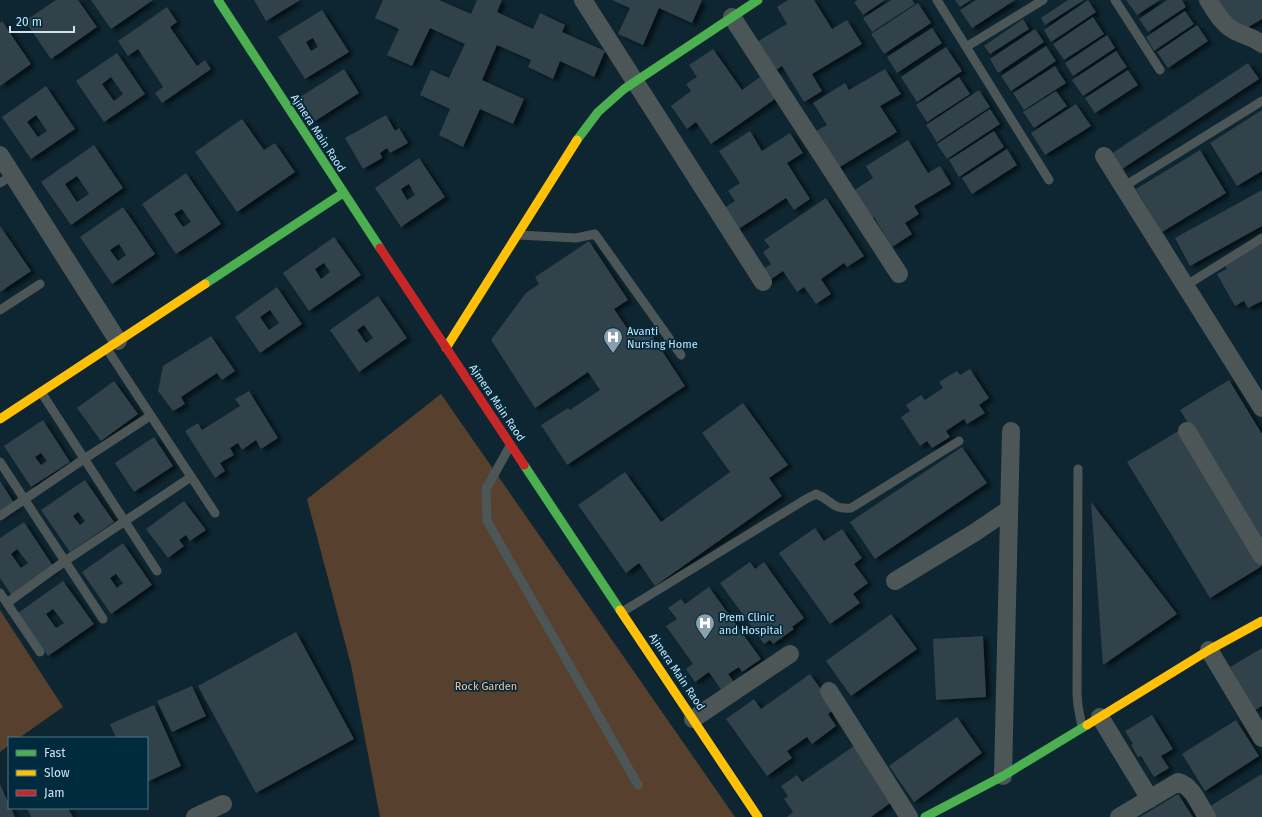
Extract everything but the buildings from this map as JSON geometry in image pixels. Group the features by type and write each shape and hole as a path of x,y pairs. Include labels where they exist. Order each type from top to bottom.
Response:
{"street":[{"name":"Ajmera Main Raod","path":"218,0 343,193 758,817"},
{"path":"583,0 764,282"},
{"path":"446,348 571,148 598,112 635,81 758,0"},
{"path":"1208,0 1226,26 1236,32 1259,41 1262,44"},
{"path":"732,17 898,274"},
{"path":"0,155 6,179 112,345"},
{"path":"1104,156 1262,408"},
{"path":"0,419 343,193"},
{"path":"1187,430 1262,556"},
{"path":"1003,776 1011,431"},
{"path":"894,581 974,533 1008,510"},
{"path":"925,817 1003,776 1209,650 1262,621"},
{"path":"1209,650 1260,728"},
{"path":"693,719 790,654"},
{"path":"829,691 909,817"},
{"path":"1100,717 1150,799"},
{"path":"1120,817 1178,782 1184,784 1192,792 1207,817"},
{"path":"195,817 223,804"}],"lane":[{"path":"937,0 1049,180"},
{"path":"966,47 1043,0"},
{"path":"1115,0 1160,70"},
{"path":"1123,187 1262,101"},
{"path":"516,235 576,238 595,234 681,356"},
{"path":"1186,286 1262,238"},
{"path":"0,310 40,284"},
{"path":"112,345 150,416 215,513"},
{"path":"41,392 157,571"},
{"path":"0,516 150,416"},
{"path":"622,612 806,499 816,494 823,497 837,508 851,508 960,441"},
{"path":"510,444 486,489 487,521 638,785"},
{"path":"0,462 103,619"},
{"path":"1078,469 1077,694 1082,728"},
{"path":"7,603 65,561 191,477"},
{"path":"0,593 40,652"}],"green space":[{"name":"Rock Garden","path":"441,394 735,817 380,817 351,665 307,499"},
{"path":"0,610 63,707 20,737 8,737 8,746 0,752"}],"traffic: fast":[{"path":"218,0 380,248"},
{"path":"577,140 598,112 624,89 758,0"},
{"path":"205,284 343,193"},
{"path":"524,465 620,610"},
{"path":"925,817 1003,776 1087,725"}],"traffic: slow":[{"path":"446,348 577,140"},
{"path":"0,419 205,284"},
{"path":"620,610 758,817"},
{"path":"1087,725 1209,650 1262,621"}],"traffic: jam":[{"path":"380,248 524,465"}],"place":[{"name":"Avanti Nursing Home","path":"613,354"},
{"name":"Prem Clinic and Hospital","path":"705,640"}]}
